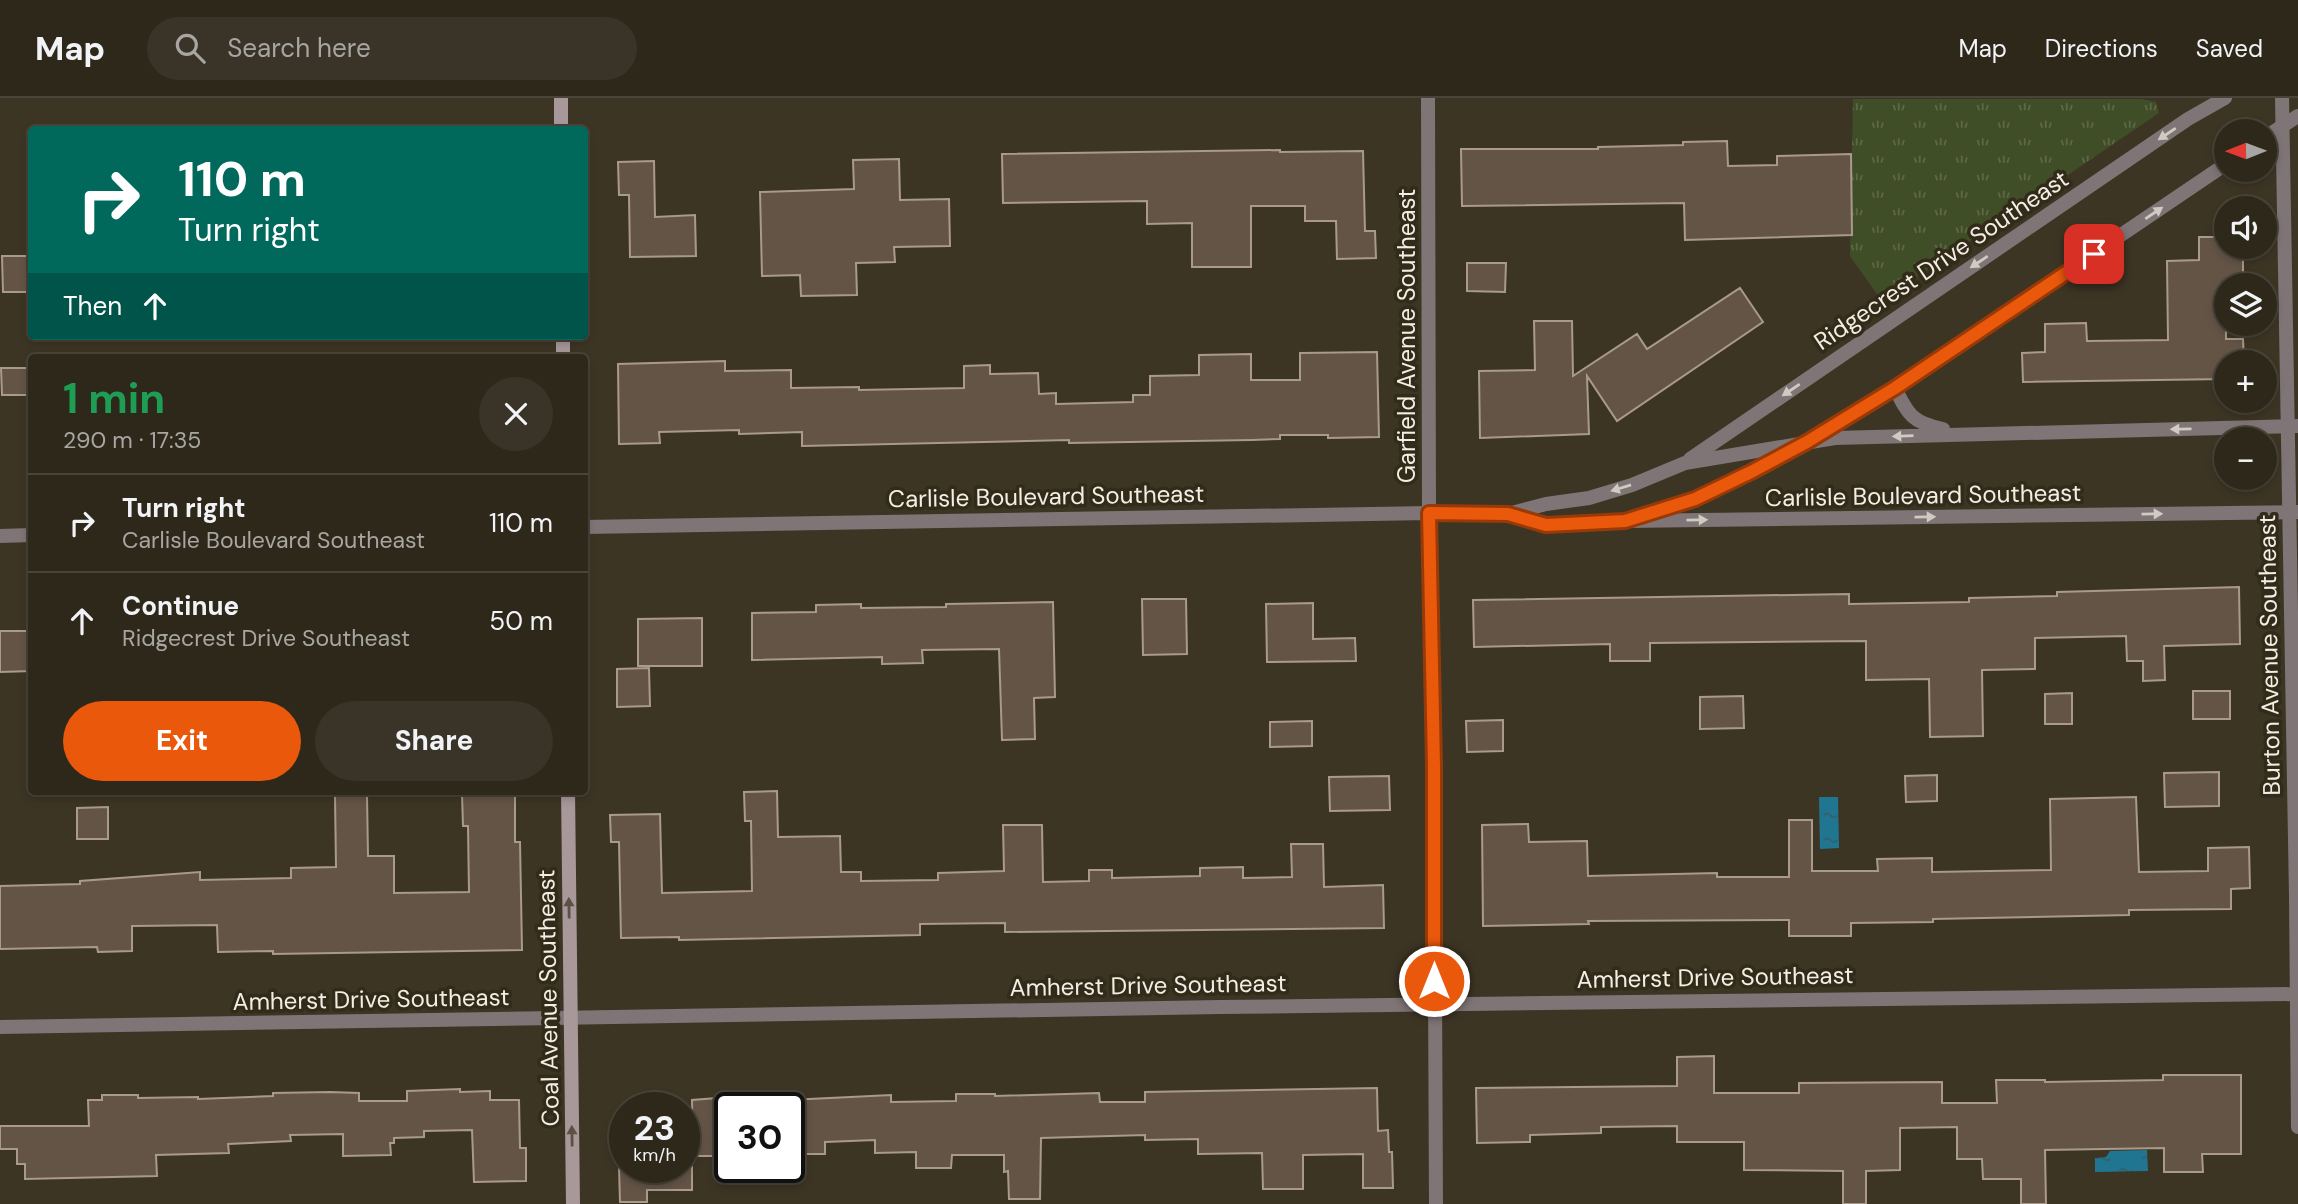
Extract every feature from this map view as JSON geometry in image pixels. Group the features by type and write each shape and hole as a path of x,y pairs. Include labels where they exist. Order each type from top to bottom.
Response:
{"main road":[{"path":"561,98 561,126"},
{"name":"Coal Avenue Southeast","path":"568,795 573,1204"}],"street":[{"name":"Garfield Avenue Southeast","path":"1428,98 1436,1204"},
{"name":"Ridgecrest Drive Southeast","path":"1685,463 2188,119 2225,98"},
{"name":"Burton Avenue Southeast","path":"2282,98 2294,426 2298,1127"},
{"path":"2277,130 2298,116"},
{"path":"1625,521 1695,499 1807,442 1895,388 2214,172"},
{"path":"1895,388 1909,414 1924,425 1972,434"},
{"name":"Carlisle Boulevard Southeast","path":"1508,514 1546,503 1589,498 1632,485 1685,463 1835,438 2294,426"},
{"name":"Carlisle Boulevard Southeast","path":"588,527 1429,513 1508,514 1546,525 1625,521 2293,512"},
{"path":"0,536 28,535"},
{"name":"Amherst Drive Southeast","path":"0,1027 1434,1003 2297,994"}],"green space":[{"path":"1853,99 2141,99 2156,102 2159,113 1882,301 1850,256"}],"water":[{"path":"1819,797 1838,797 1839,848 1820,849"},
{"path":"2147,1150 2148,1171 2095,1172 2095,1158 2106,1157 2110,1151"}],"building":[{"path":"1727,141 1728,166 1777,165 1777,156 1851,154 1852,235 1685,240 1684,203 1462,206 1461,149 1598,149"},
{"path":"1363,151 1365,231 1375,231 1376,258 1337,259 1336,221 1305,221 1305,206 1251,206 1251,267 1192,267 1192,223 1147,224 1147,201 1003,203 1002,154"},
{"path":"899,159 900,200 949,199 950,246 894,247 895,262 856,263 857,295 801,296 800,275 762,276 760,192 854,189 853,160"},
{"path":"654,161 655,217 695,215 696,256 630,257 629,195 619,195 618,162"},
{"path":"2199,237 2214,237 2214,259 2243,259 2243,273 2214,273 2214,336 2243,339 2243,350 2214,350 2214,379 2023,382 2022,353 2045,352 2045,324 2086,323 2087,341 2168,340 2167,261 2199,260"},
{"path":"2,256 28,256 28,292 3,292"},
{"path":"1467,263 1506,263 1505,292 1467,291"},
{"path":"1740,288 1763,322 1617,421 1587,376 1589,434 1480,438 1479,371 1535,370 1534,321 1572,321 1573,376 1637,334 1647,349"},
{"path":"1377,352 1379,437 1280,435 1280,439 1252,440 1069,443 1069,440 802,446 802,432 739,434 739,430 659,432 660,443 619,444 618,364 725,361 725,371 791,370 791,388 859,387 859,390 964,388 964,366 990,365 990,374 1038,373 1039,394 1056,393 1056,404 1133,402 1133,395 1150,395 1150,376 1199,375 1199,355 1251,354 1251,380 1300,380 1300,353"},
{"path":"1,368 28,368 28,395 2,395"},
{"path":"2239,587 2240,644 2164,646 2165,680 2143,681 2143,661 2127,661 2126,636 2035,638 2035,669 1982,670 1983,736 1930,737 1929,679 1866,680 1866,641 1650,643 1650,661 1610,661 1610,644 1474,647 1473,600 1849,594 1849,604 1969,602 1969,598 2057,596 2057,592"},
{"path":"1142,599 1186,599 1187,654 1143,655"},
{"path":"1053,602 1055,697 1034,698 1035,739 1002,740 999,649 922,650 923,663 882,664 882,657 752,660 752,613 816,612 816,605 861,604 861,608 946,607 946,604"},
{"path":"1313,603 1313,639 1355,638 1356,661 1267,662 1266,604"},
{"path":"702,618 702,666 638,666 638,619"},
{"path":"0,631 28,631 28,671 0,672"},
{"path":"649,668 650,706 617,707 617,669"},
{"path":"2193,691 2230,691 2230,719 2193,719"},
{"path":"2072,693 2072,724 2045,724 2045,694"},
{"path":"1743,696 1744,728 1700,729 1700,697"},
{"path":"1503,720 1503,751 1467,752 1466,721"},
{"path":"1312,721 1312,746 1270,747 1270,722"},
{"path":"2219,772 2219,806 2165,807 2164,773"},
{"path":"1937,775 1937,801 1906,802 1905,776"},
{"path":"1389,776 1390,810 1330,811 1329,777"},
{"path":"777,791 778,837 840,836 841,872 861,872 861,881 938,880 938,873 1004,871 1003,825 1042,825 1043,882 1089,881 1089,870 1112,870 1112,878 1200,876 1200,868 1243,867 1243,878 1292,877 1291,844 1323,844 1324,887 1383,885 1384,928 1005,932 1005,923 920,924 920,935 679,940 679,937 621,938 619,842 611,842 610,815 660,814 662,893 752,891 751,821 745,821 744,792"},
{"path":"367,795 368,856 394,856 394,893 469,892 468,826 463,826 462,795 515,795 515,842 520,842 522,950 273,954 273,951 218,952 217,925 132,926 132,951 98,952 97,947 0,949 0,886 80,884 80,881 200,872 200,880 291,878 291,868 336,867 335,796"},
{"path":"2136,797 2139,872 2208,871 2208,848 2249,847 2250,888 2231,889 2231,909 2129,910 2129,915 1851,923 1851,936 1789,936 1789,920 1588,921 1589,924 1483,926 1482,825 1528,824 1529,842 1587,841 1588,876 1717,873 1717,877 1789,877 1789,820 1812,820 1812,871 1878,871 1877,859 1932,858 1932,872 2051,870 2050,799"},
{"path":"108,807 108,839 77,839 77,808"},
{"path":"1714,1056 1714,1093 1799,1093 1799,1083 1942,1082 1942,1103 1997,1103 1996,1080 2163,1080 2163,1075 2241,1075 2241,1154 2202,1154 2203,1172 2164,1172 2164,1148 2045,1150 2046,1204 2021,1204 2021,1179 1983,1179 1982,1159 1957,1159 1957,1127 1900,1128 1900,1170 1866,1171 1866,1204 1843,1204 1843,1171 1744,1170 1744,1142 1677,1142 1677,1126 1601,1127 1601,1133 1530,1135 1530,1142 1477,1143 1476,1088 1677,1086 1677,1057"},
{"path":"1377,1088 1378,1131 1388,1130 1393,1188 1363,1188 1363,1154 1303,1155 1303,1189 1263,1189 1262,1153 1198,1154 1198,1139 1145,1140 1145,1135 1041,1138 1040,1199 1009,1199 1008,1171 1004,1172 1004,1155 952,1155 951,1168 916,1168 916,1152 875,1153 875,1140 825,1142 825,1154 805,1154 805,1099 891,1095 891,1102 956,1101 956,1094 995,1096 1099,1093 1100,1102 1145,1102 1145,1092"},
{"path":"460,1089 460,1092 490,1091 490,1100 519,1100 520,1148 526,1148 526,1181 474,1182 472,1130 424,1131 424,1137 394,1138 394,1143 390,1143 391,1155 343,1156 343,1134 290,1135 291,1141 228,1144 229,1153 156,1155 157,1176 25,1179 25,1164 17,1164 17,1149 0,1149 0,1126 89,1126 88,1100 102,1100 102,1095 198,1099 330,1092 359,1093 359,1101 407,1101 407,1091"},
{"path":"714,1098 714,1156 700,1156 700,1099"},
{"path":"619,1183 692,1183 692,1190 647,1190 647,1202 620,1202"}],"route":[{"path":"1434,981 1434,766 1429,513 1508,514 1546,525 1625,521 1695,499 1807,442 1895,388 2094,254"}]}
